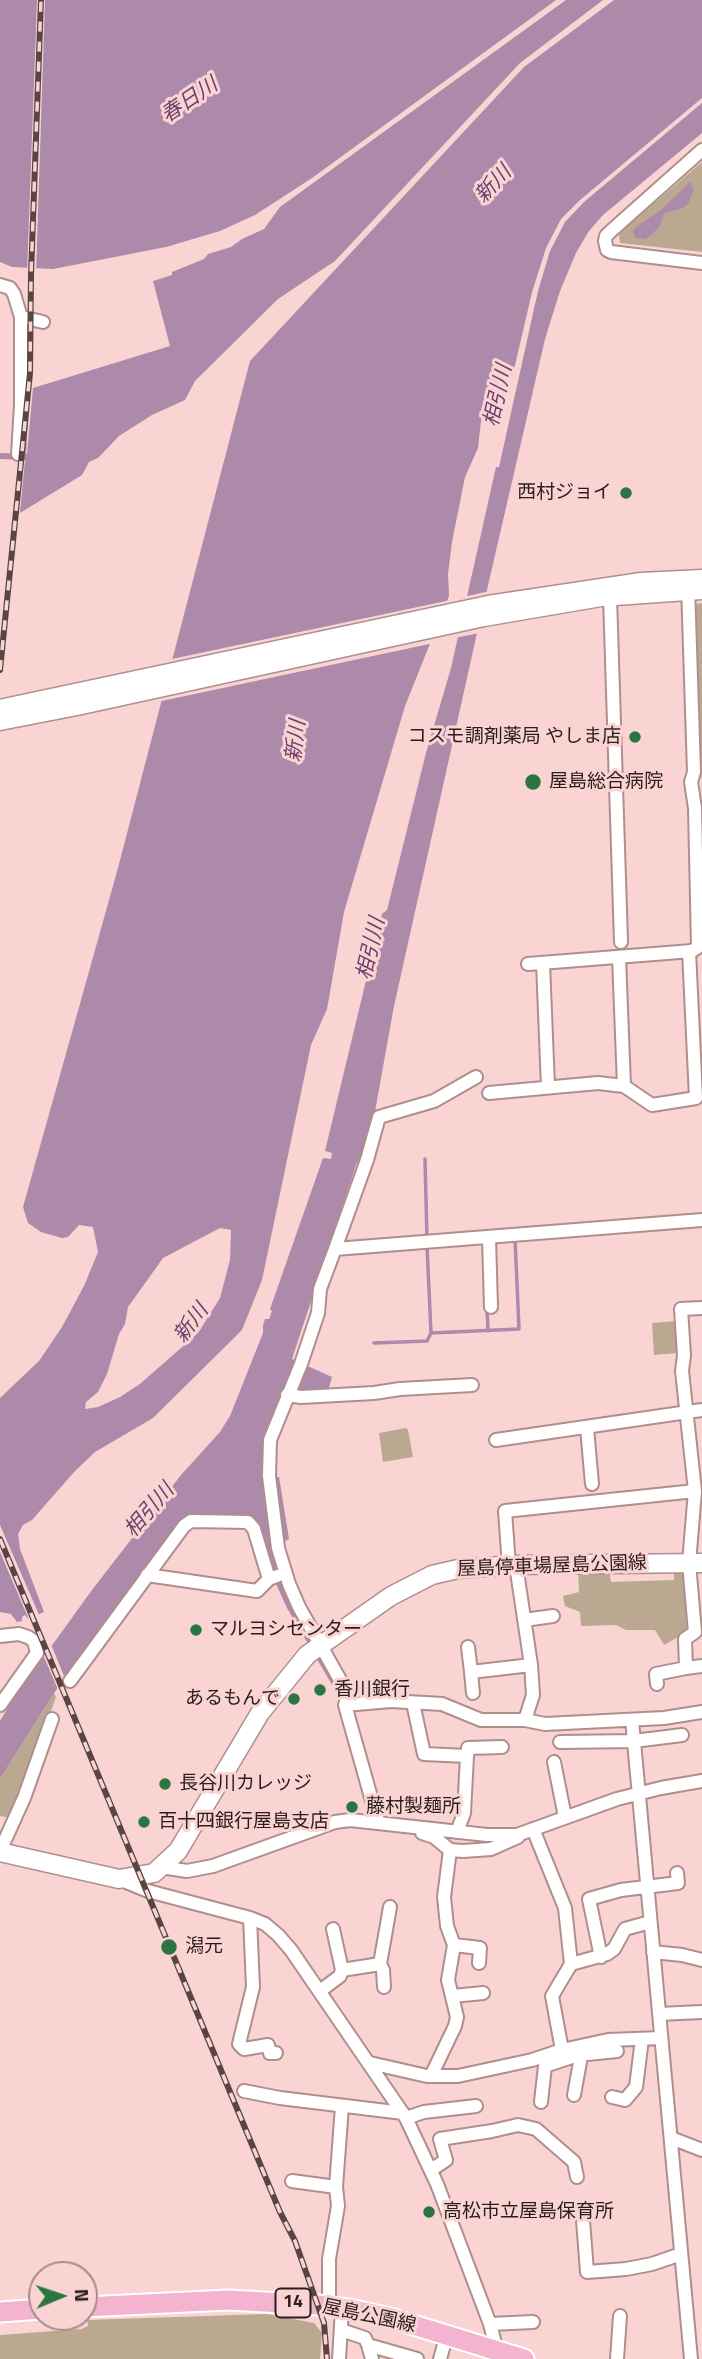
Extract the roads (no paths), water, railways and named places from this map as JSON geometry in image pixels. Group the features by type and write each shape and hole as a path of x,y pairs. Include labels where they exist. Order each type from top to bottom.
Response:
{"main road":[{"name":"屋島停車場屋島公園線","path":"158,1870 178,1851 260,1713 307,1655 391,1596 432,1575 458,1569 512,1565 696,1563"},
{"path":"0,1852 119,1879 158,1870"},
{"name":"屋島公園線","path":"98,2306 228,2300 336,2308 394,2319 512,2356"},
{"path":"0,2312 28,2310"}],"street":[{"path":"702,150 606,236 605,241 607,250 611,252 702,263"},
{"path":"0,285 10,288 14,294 20,317 21,405 18,454"},
{"path":"20,317 43,322"},
{"path":"0,722 78,700 587,587 641,581 695,585"},
{"path":"486,611 695,585"},
{"path":"528,964 689,951 698,947 695,808 691,782 694,772 695,585"},
{"path":"610,597 621,942"},
{"path":"0,708 78,700"},
{"path":"489,1093 598,1083 624,1086 652,1105 696,1098 689,951"},
{"path":"619,957 624,1086"},
{"path":"543,963 548,1087"},
{"path":"278,1576 278,1545 269,1476 271,1440 301,1364 318,1313 320,1289 379,1117 434,1101 476,1077"},
{"path":"335,1249 702,1220"},
{"path":"489,1238 496,1285 492,1307"},
{"path":"686,1668 685,1639 695,1632 695,1491 682,1371 684,1355 681,1309 702,1308"},
{"path":"288,1392 301,1396 472,1385"},
{"path":"496,1440 702,1410"},
{"path":"587,1428 592,1484"},
{"path":"525,1720 533,1695 531,1665 505,1511 695,1491"},
{"path":"70,1681 184,1526 191,1521 243,1521 254,1529 278,1576 299,1606 348,1694 345,1705 378,1822"},
{"path":"148,1575 257,1591 278,1576"},
{"path":"524,1620 553,1616"},
{"path":"0,1636 19,1634 28,1637 34,1642 37,1653 0,1705"},
{"path":"468,1647 473,1693"},
{"path":"471,1672 531,1665"},
{"path":"657,1684 656,1674 702,1665"},
{"path":"345,1705 391,1701 442,1704 481,1720 525,1720 544,1724 632,1720 702,1712"},
{"path":"413,1703 424,1754 467,1756"},
{"path":"0,1852 24,1798 52,1719"},
{"path":"632,1720 691,2359"},
{"path":"560,1742 634,1741 682,1735"},
{"path":"457,1832 464,1812 468,1748 502,1747"},
{"path":"554,1762 565,1817"},
{"path":"165,1896 158,1870 198,1870 335,1822 350,1819 457,1832 517,1835 638,1794 702,1781"},
{"path":"409,1826 434,1837 450,1850 491,1849 518,1838 517,1835"},
{"path":"533,1829 565,1908 571,1964 552,1996 562,2050"},
{"path":"431,2076 457,2017 448,1980 454,1945 447,1926 444,1897 450,1850"},
{"path":"119,1879 148,1891 250,1918 265,1924 278,1935 405,2115 431,2170 490,2323 512,2356"},
{"path":"601,1957 589,1899 621,1890 678,1884"},
{"path":"384,1987 380,1964 390,1907"},
{"path":"250,1918 253,1987 239,2044 244,2049 268,2045 270,2053 276,2053"},
{"path":"571,1964 601,1957 614,1949 625,1928 650,1922"},
{"path":"320,1991 340,1976 342,1970 333,1929"},
{"path":"454,1945 480,1948 479,1963"},
{"path":"653,1952 702,1959"},
{"path":"342,1970 380,1964"},
{"path":"453,1996 484,1993"},
{"path":"659,2014 702,2012"},
{"path":"541,2102 545,2066 608,2040 661,2038"},
{"path":"612,2097 625,2100 636,2087 642,2039"},
{"path":"370,2063 431,2076 471,2073 532,2060 562,2050 617,2050"},
{"path":"574,2095 580,2062 577,2051"},
{"path":"244,2091 405,2115 476,2106"},
{"path":"339,2359 341,2330 329,2259 338,2206 336,2187 342,2106"},
{"path":"431,2170 446,2160 440,2139 518,2124 536,2129 574,2162 577,2177"},
{"path":"671,2138 702,2150"},
{"path":"292,2181 336,2187"},
{"path":"583,2220 587,2272 626,2269 681,2254"},
{"path":"617,2359 620,2316"},
{"path":"490,2323 533,2322"},
{"path":"341,2330 365,2338 372,2359"},
{"path":"440,2359 447,2334"},
{"path":"368,2345 417,2359"}],"water":[{"name":"春日川","path":"0,0 556,0 312,178 255,215 220,231 166,247 53,269 12,267 0,262"},
{"path":"566,0 603,0 520,63 335,261 278,299 195,381 185,400 152,415 119,436 98,458 89,462 82,475 20,513 25,460 0,459 0,453 27,454 33,388 170,346 153,281 172,275 172,272 204,259 208,254 231,247 264,229 280,207"},
{"name":"新川","path":"614,0 702,0 702,98 561,219 546,248 532,292 513,374 498,383 482,412 478,448 465,477 452,542 448,574 449,596 405,706 344,912 327,1009 311,1045 262,1280 242,1330 153,1418 95,1452 32,1520 23,1525 18,1534 20,1549 44,1612 28,1619 25,1615 22,1621 17,1622 11,1614 0,1612 0,1398 39,1361 62,1327 98,1252 93,1227 79,1225 68,1237 62,1238 41,1232 28,1223 23,1207 118,868 250,361 524,67","holes":["220,1228 231,1230 230,1260 220,1298 198,1333 140,1384 120,1397 98,1407 85,1409 86,1402 98,1392 107,1374 119,1334 125,1324 128,1307 163,1258"]},
{"path":"702,103 702,133 603,215 589,231 576,253 560,291 545,339 477,633 394,1006 370,1139 356,1165 292,1359 332,1377 328,1391 298,1393 286,1389 266,1476 279,1477 289,1539 274,1547 345,1695 341,1700 287,1608 258,1527 180,1527 114,1610 54,1693 0,1779 0,1721 12,1701 92,1590 181,1475 220,1432 230,1416 263,1333 265,1319 269,1319 272,1311 270,1309 323,1158 331,1159 332,1153 325,1151 382,914 387,910 426,753 451,668 496,467 499,467 538,291 550,251 565,222 584,202"},
{"path":"690,182 694,189 688,204 664,213 660,226 650,236 645,239 635,238 633,232 636,227 661,210"}],"waterway":[{"path":"425,1159 427,1240"},
{"path":"431,1333 519,1329 515,1239"},
{"path":"374,1343 427,1341 431,1333 427,1246"},
{"path":"487,1309 488,1331"}],"railway":[{"path":"0,670 30,373 41,0"},
{"path":"0,1539 280,2212 295,2241 324,2323 327,2359"}],"place":[{"name":"西村ジョイ","path":"626,493"},
{"name":"コスモ調剤薬局 やしま店","path":"635,737"},
{"name":"屋島総合病院","path":"533,782"},
{"name":"マルヨシセンター","path":"196,1630"},
{"name":"香川銀行","path":"320,1690"},
{"name":"あるもんで","path":"294,1699"},
{"name":"長谷川カレッジ","path":"165,1784"},
{"name":"藤村製麺所","path":"352,1807"},
{"name":"百十四銀行屋島支店","path":"144,1822"},
{"name":"潟元","path":"169,1947"},
{"name":"高松市立屋島保育所","path":"429,2212"}],"water label":[{"name":"相引川","path":"499,396"},
{"name":"相引川","path":"372,949"},
{"name":"相引川","path":"150,1511"}]}
